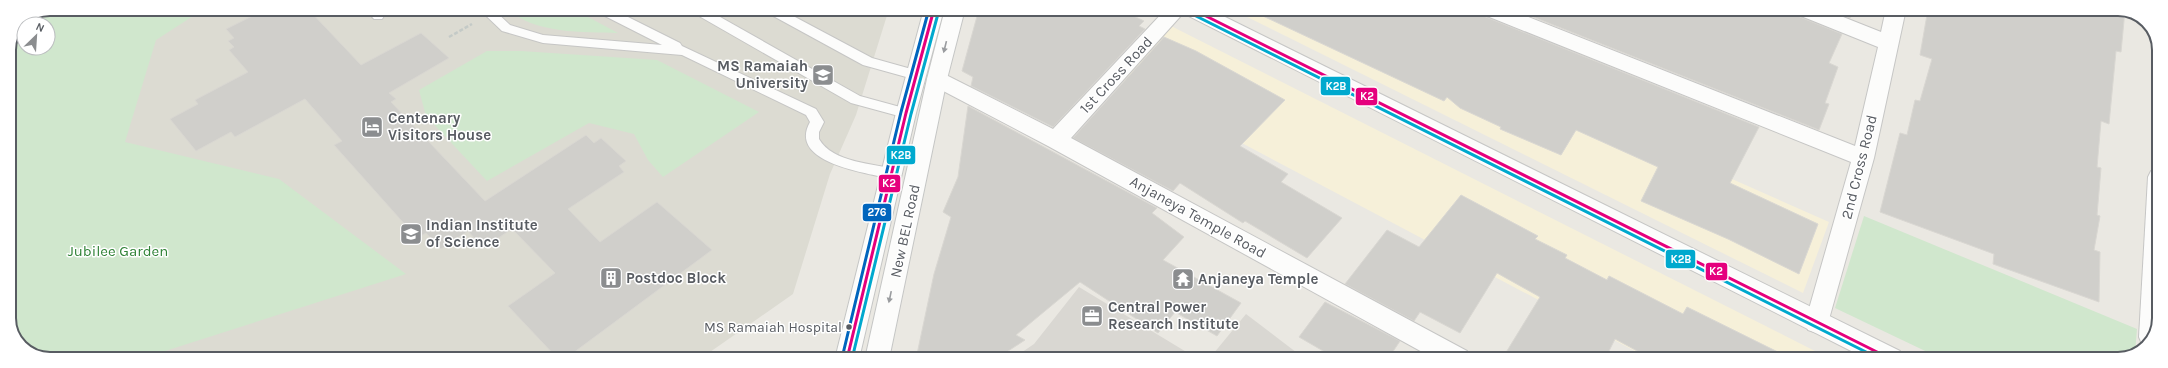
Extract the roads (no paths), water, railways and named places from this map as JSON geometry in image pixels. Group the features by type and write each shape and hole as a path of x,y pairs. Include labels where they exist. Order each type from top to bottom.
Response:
{"street":[{"name":"New BEL Road","path":"878,352 927,77 933,16"},
{"name":"New BEL Road","path":"849,352 906,113 927,77 952,16"},
{"name":"1st Cross Road","path":"1056,140 1171,16"},
{"path":"1206,16 1876,352"},
{"path":"1506,16 1863,158"},
{"path":"1821,16 1888,42"},
{"name":"2nd Cross Road","path":"1816,323 1863,158 1894,16"},
{"name":"Anjaneya Temple Road","path":"927,77 1056,140 1445,352"}],"lane":[{"path":"493,16 506,28 543,39 684,51"},
{"path":"615,16 811,112 817,122 812,131 811,139 816,147 837,160 892,174"},
{"path":"708,16 856,100 906,113"},
{"path":"783,16 868,62 927,77"}],"place":[{"name":"MS Ramaiah University","path":"823,75"},
{"name":"Centenary Visitors House","path":"372,127"},
{"name":"Indian Institute of Science","path":"411,234"},
{"name":"Postdoc Block","path":"611,278"},
{"name":"Anjaneya Temple","path":"1183,279"},
{"name":"Central Power Research Institute","path":"1092,316"},
{"name":"MS Ramaiah Hospital","path":"849,327"}],"park label":[{"name":"Jubilee Garden","path":"118,251"}]}
